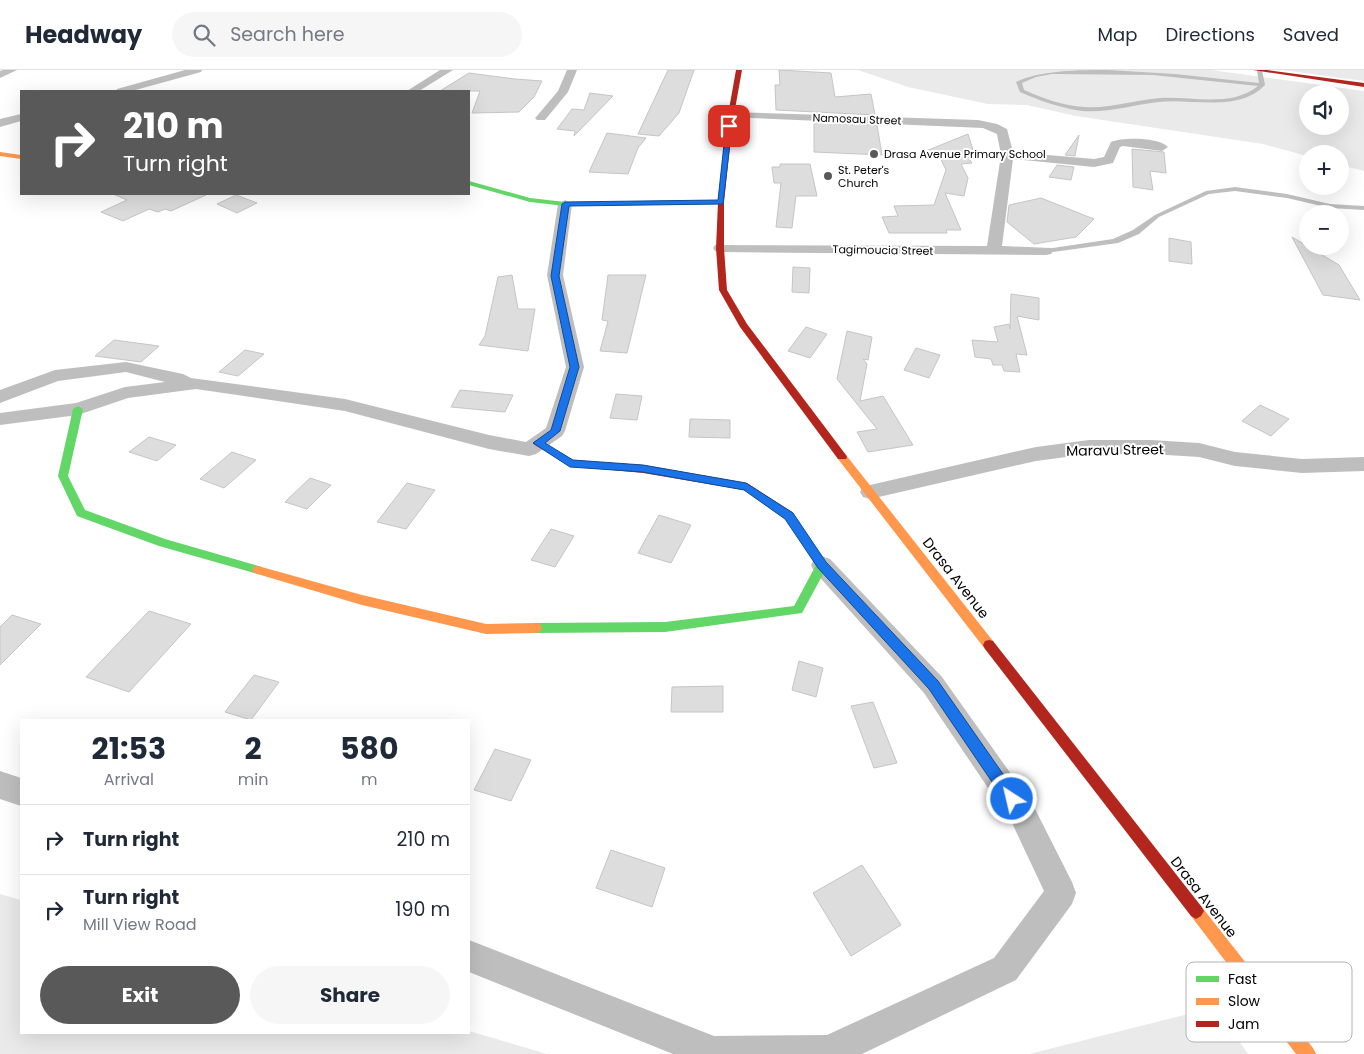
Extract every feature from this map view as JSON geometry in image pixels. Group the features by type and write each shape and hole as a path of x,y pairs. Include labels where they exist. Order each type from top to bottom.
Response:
{"main road":[{"name":"Drasa Avenue","path":"739,70 731,115 721,202 720,248 723,290 743,325 870,492 1235,962"},
{"path":"1256,70 1364,85"},
{"path":"0,154 20,157"},
{"path":"470,183 530,200 565,204 721,202"},
{"path":"78,409 63,476 81,513 163,543 362,600 486,629 665,627 798,610 822,565 789,516 746,487 643,469 570,463 538,443"},
{"name":"Drasa Avenue","path":"1298,1042 1307,1054"}],"street":[{"path":"0,75 12,70"},
{"path":"125,90 196,70"},
{"path":"414,90 448,70"},
{"path":"541,118 563,92 572,70"},
{"name":"Namosau Street","path":"731,115 984,124 1003,132 1007,155"},
{"path":"0,123 20,117"},
{"path":"994,250 1007,155 1094,163 1106,162 1111,158 1115,145 1121,142 1162,147"},
{"path":"0,397 55,376 126,367 196,383 345,405 509,446 529,449 555,431 575,367 555,276 565,204"},
{"name":"Tagimoucia Street","path":"720,248 1046,251"},
{"path":"0,419 78,409 124,393 196,383"},
{"name":"Maravu Street","path":"870,492 1036,454 1089,447 1151,447 1199,450 1236,459 1302,466 1364,464"},
{"path":"470,956 714,1054 828,1052 1005,969 1061,893 1023,815 933,685 822,565"},
{"path":"0,785 20,792"}],"lane":[{"path":"1260,71 1262,85 1256,93 1213,101 1159,100 1112,109 1084,109 1045,102 1022,91 1019,82 1028,76 1050,72 1098,72 1165,73 1262,85"},
{"path":"1046,251 1115,241 1136,232 1157,216 1208,192 1235,189 1287,196 1330,206 1364,208"}],"shaded area":[{"path":"858,70 1211,70 1320,85 1299,85 1299,135 1349,135 1349,89 1364,91 1364,171 1349,167 1349,145 1299,145 1299,154 1263,144 1076,116 1027,105 988,104 908,87"},
{"path":"1282,70 1364,70 1364,81"},
{"path":"0,894 20,900 20,1034 470,1034 470,1031 547,1054 0,1054"},
{"path":"1186,1015 1186,1042 1240,1042 1248,1054 1029,1054"}],"building":[{"path":"668,70 694,70 679,113 659,136 638,134"},
{"path":"779,70 831,73 835,97 871,94 875,115 776,110 775,85 780,85"},
{"path":"469,73 542,81 534,97 519,112 472,113 480,91 442,90"},
{"path":"590,93 613,96 574,136 575,131 557,129 572,109 584,110"},
{"path":"814,123 877,125 882,155 814,152"},
{"path":"607,133 646,138 638,148 628,174 589,172"},
{"path":"968,134 974,153 965,152 972,163 961,164 968,178 964,196 945,193 961,230 946,230 947,233 889,233 882,217 898,216 894,206 934,205 946,170 937,151 926,151"},
{"path":"1079,135 1075,156 1065,155"},
{"path":"1132,149 1164,152 1166,173 1150,171 1153,190 1133,187"},
{"path":"780,164 810,164 817,196 796,196 792,228 776,227 781,183 774,183 772,167 780,167"},
{"path":"1057,165 1074,167 1071,180 1049,177"},
{"path":"115,195 206,195 171,211 165,209 158,212 149,209 123,221 101,212 127,200"},
{"path":"236,195 257,203 237,213 217,204"},
{"path":"1041,198 1094,219 1076,237 1034,244 1007,222 1009,205"},
{"path":"1292,237 1299,241 1299,250"},
{"path":"1169,238 1191,242 1192,264 1169,261"},
{"path":"1302,255 1322,255 1339,265 1360,300 1323,295"},
{"path":"793,267 810,268 809,293 792,292"},
{"path":"512,275 518,309 535,309 528,351 479,345 485,336 498,277"},
{"path":"608,275 646,275 627,353 600,351 608,321 602,320"},
{"path":"1011,294 1039,298 1039,320 1017,316 1027,355 1016,354 1020,372 1004,371 1002,365 993,365 991,359 975,357 972,340 998,342 994,327 1009,324 1010,329"},
{"path":"806,327 827,334 810,358 788,351"},
{"path":"847,331 872,337 868,360 863,359 867,364 860,401 883,396 913,445 868,452 857,432 877,429 837,379"},
{"path":"114,340 159,346 141,362 95,356"},
{"path":"916,348 940,355 929,378 904,370"},
{"path":"245,350 264,354 238,376 219,372"},
{"path":"460,390 513,395 505,412 451,407"},
{"path":"616,394 642,396 637,420 610,418"},
{"path":"1260,405 1289,419 1271,436 1242,421"},
{"path":"690,419 730,420 730,438 689,437"},
{"path":"149,437 176,445 157,461 129,452"},
{"path":"232,452 256,460 224,488 200,479"},
{"path":"310,478 331,485 307,509 285,502"},
{"path":"407,483 435,490 406,529 377,522"},
{"path":"659,515 691,525 671,563 638,553"},
{"path":"551,529 574,536 555,567 531,560"},
{"path":"149,611 191,624 129,692 86,677"},
{"path":"12,615 41,624 0,665 0,627"},
{"path":"799,661 823,668 816,697 792,690"},
{"path":"254,675 279,682 252,719 225,712"},
{"path":"723,686 723,712 671,712 672,687"},
{"path":"873,702 897,763 874,768 851,706"},
{"path":"495,749 531,760 511,801 474,790"},
{"path":"611,850 665,868 652,907 596,888"},
{"path":"862,865 901,925 851,956 813,893"}],"traffic: fast":[{"path":"470,183 530,200 565,204 721,202"},
{"path":"78,409 63,476 81,513 163,543 258,570"},
{"path":"536,628 665,627 798,610 822,565 788,515"}],"traffic: slow":[{"path":"0,154 20,157"},
{"path":"842,457 989,645"},
{"path":"258,570 362,600 486,629 536,628"},
{"path":"1196,911 1236,962"},
{"path":"1298,1042 1307,1054"}],"traffic: jam":[{"path":"739,70 729,126 721,202 720,248 723,290 743,325 842,457"},
{"path":"1256,70 1364,85"},
{"path":"538,443 570,463 643,469 747,487 788,515"},
{"path":"989,645 1196,911"}],"place":[{"name":"Drasa Avenue Primary School","path":"874,154"},
{"name":"St. Peter's Church","path":"828,176"}],"route":[{"path":"729,126 721,202 565,204 555,276 575,367 555,431 538,443 570,463 643,469 746,487 789,516 822,565 933,685 1012,799"}]}
